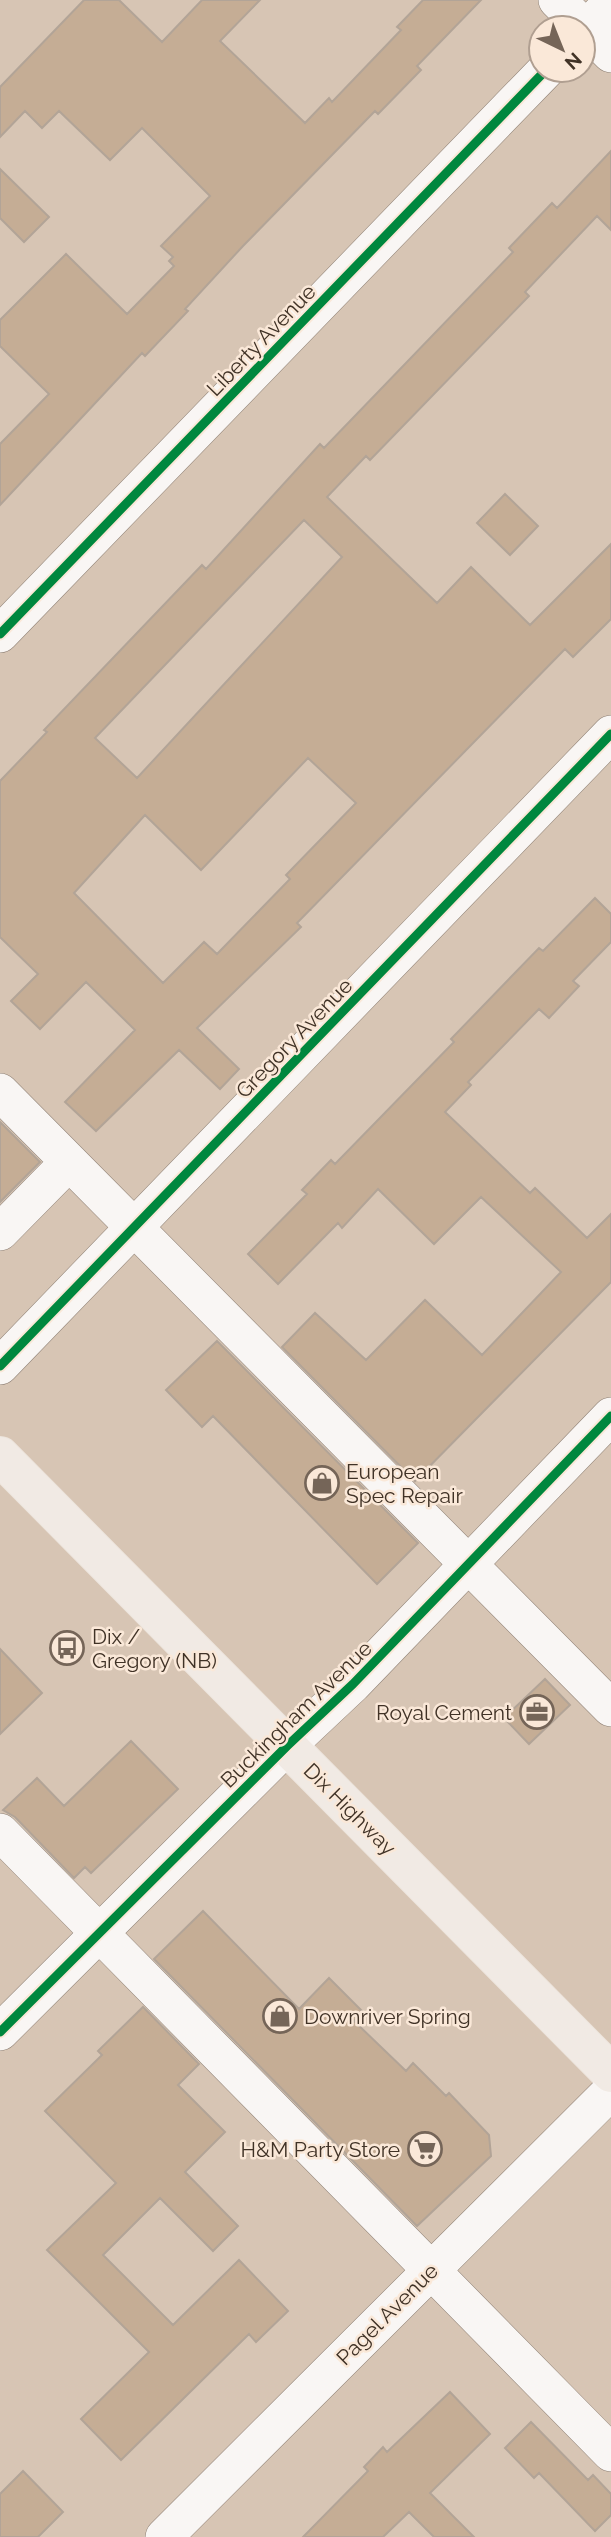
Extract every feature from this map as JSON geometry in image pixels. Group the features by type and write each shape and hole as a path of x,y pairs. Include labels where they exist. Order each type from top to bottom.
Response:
{"main road":[{"name":"Dix Highway","path":"0,1456 611,2073"}],"street":[{"path":"557,0 570,14"},
{"path":"597,30 611,3"},
{"name":"Liberty Avenue","path":"0,634 532,84"},
{"name":"Gregory Avenue","path":"0,1366 611,734"},
{"path":"0,1092 611,1708"},
{"path":"0,1232 69,1162"},
{"name":"Buckingham Avenue","path":"0,2032 287,1746 353,1684 611,1416"},
{"path":"0,1832 611,2453"},
{"name":"Pagel Avenue","path":"164,2537 611,2091"}],"building":[{"path":"84,0 119,0 162,42 202,0 260,0 220,41 305,123 329,98 332,102 401,30 397,27 423,0 481,0 417,66 421,70 378,114 375,111 243,246 185,309 188,311 145,356 142,353 0,505 0,444 49,394 0,346 0,320 66,254 127,314 174,266 169,261 173,257 161,246 210,196 142,128 110,160 59,111 42,128 25,111 0,137 0,87"},
{"path":"611,151 611,230 597,216 525,292 529,296 370,460 366,456 327,497 437,603 471,567 530,625 611,544 611,619 573,657 565,649 297,923 301,927 197,1028 239,1069 220,1089 179,1050 96,1131 65,1102 135,1030 86,982 40,1029 11,1001 38,974 0,937 0,781 47,732 44,730 202,565 206,569 320,444 324,448 513,252 509,248 552,203 557,208","holes":["304,520 342,557 137,778 95,738","308,758 356,803 286,875 290,879 217,954 204,942 163,983 74,893 145,815 201,870"]},
{"path":"0,169 49,217 24,242 0,218"},
{"path":"505,494 538,526 510,555 477,523"},
{"path":"595,898 611,914 611,942 573,981 579,986 549,1018 539,1009 468,1082 471,1085 445,1112 530,1193 535,1188 587,1238 611,1214 611,1282 415,1481 282,1347 315,1313 366,1360 425,1300 482,1355 561,1272 481,1197 434,1244 378,1189 342,1228 338,1223 278,1284 248,1254 307,1194 302,1190 331,1160 335,1164 454,1042 451,1039 539,948 543,951"},
{"path":"0,1122 40,1162 0,1202"},
{"name":"European Spec Repair","path":"217,1341 418,1543 377,1584 213,1416 202,1427 166,1390"},
{"path":"0,1649 42,1693 0,1734"},
{"name":"Royal Cement","path":"545,1679 570,1705 529,1744 504,1718"},
{"path":"131,1741 178,1789 91,1873 85,1867 74,1878 15,1817 3,1810 37,1778 64,1806"},
{"path":"203,1911 299,2009 329,1978 363,2012 354,2021 406,2071 413,2063 446,2096 449,2093 489,2135 491,2156 417,2226 154,1959"},
{"path":"143,2007 199,2064 178,2085 225,2132 185,2172 238,2226 213,2251 160,2198 103,2255 173,2325 239,2260 288,2311 256,2342 249,2334 121,2460 81,2419 149,2352 47,2250 116,2183 45,2111 102,2055 98,2051"},
{"path":"450,2392 490,2434 430,2493 474,2537 434,2537 409,2512 383,2537 303,2537 368,2471 364,2467 383,2447 387,2452"},
{"path":"531,2422 588,2480 593,2475 611,2494 611,2515 595,2531 539,2473 534,2478 505,2448"},
{"path":"23,2471 63,2512 38,2537 0,2537 0,2494"}],"cycle path":[{"path":"0,634 532,84"},
{"path":"0,1366 611,734"},
{"path":"0,2032 287,1746 353,1684 611,1416"}],"place":[{"name":"European Spec Repair","path":"322,1483"},
{"name":"Dix / Gregory (NB)","path":"67,1648"},
{"name":"Royal Cement","path":"537,1712"},
{"name":"Downriver Spring","path":"280,2016"},
{"name":"H&M Party Store","path":"425,2149"}]}
